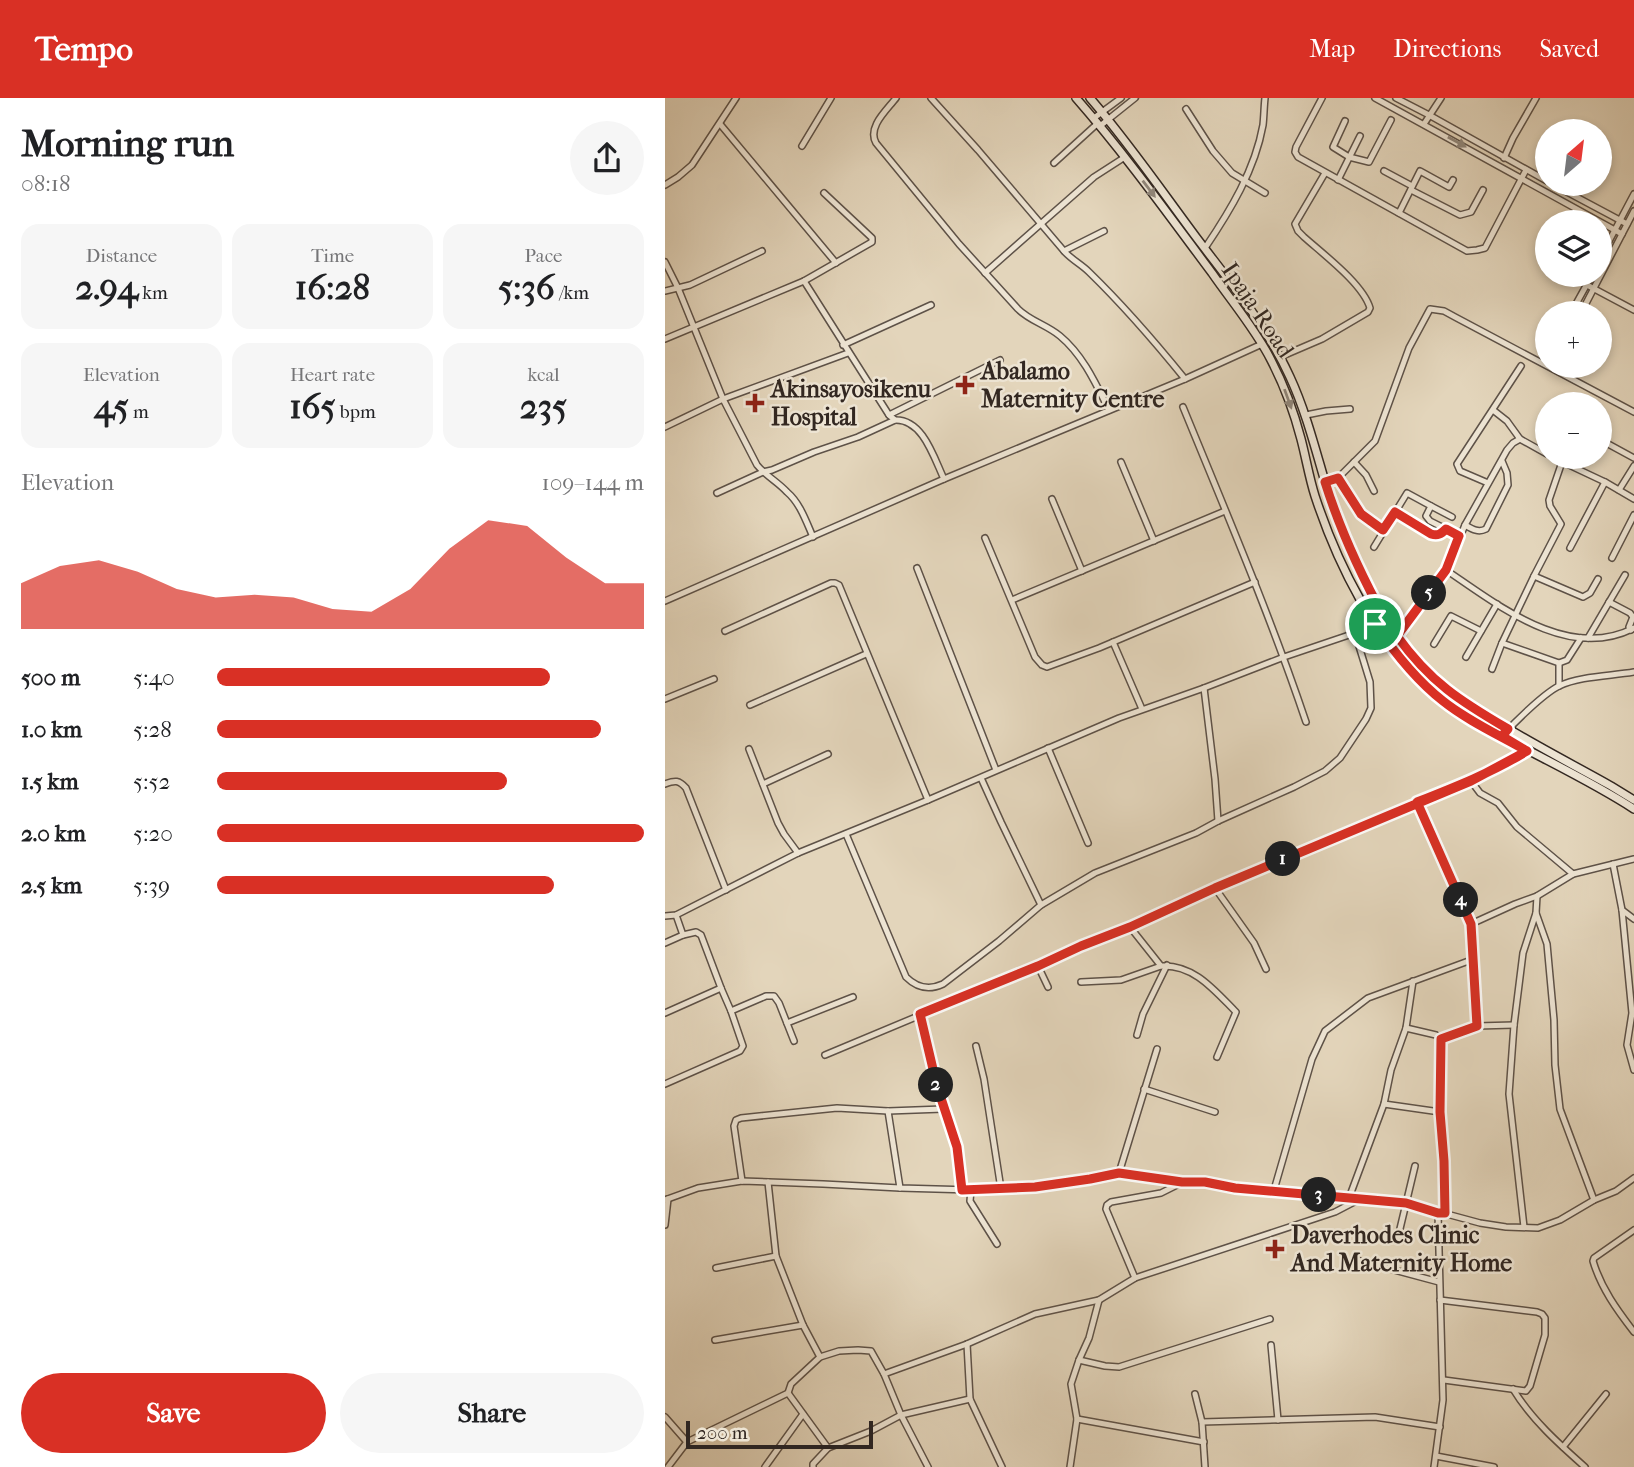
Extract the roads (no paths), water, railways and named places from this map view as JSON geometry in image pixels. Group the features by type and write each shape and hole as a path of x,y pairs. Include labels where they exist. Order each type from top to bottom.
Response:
{"main road":[{"name":"Ipaja Road","path":"1076,98 1125,157 1262,344 1290,402 1329,534 1348,576 1375,624 1400,658 1429,689 1457,711 1527,751 1603,789 1634,809"},
{"name":"Ipaja Road","path":"1090,98 1265,330 1306,415 1325,482 1359,570 1397,636 1423,669 1465,704 1634,800"}],"street":[{"path":"665,185 692,164 735,98"},
{"path":"802,146 831,98"},
{"path":"896,98 878,121 873,139 985,273 1026,316 1057,333 1076,352 1094,378 1109,410"},
{"path":"931,98 1072,260 1088,270 1148,333 1185,379"},
{"path":"1097,122 1121,98"},
{"path":"1054,163 1097,122 1135,98"},
{"path":"1205,248 1224,220 1255,154 1263,126 1265,98"},
{"path":"1322,98 1296,147 1298,157 1468,251 1485,248 1526,170"},
{"path":"1375,98 1622,234"},
{"path":"1396,98 1535,175"},
{"path":"1424,124 1441,98"},
{"path":"1504,158 1536,98"},
{"path":"1186,109 1213,151 1232,173 1265,193"},
{"path":"1345,121 1332,146 1349,157 1369,162 1391,120"},
{"path":"719,124 835,263"},
{"path":"1338,180 1360,136"},
{"path":"985,273 1094,177 1125,157"},
{"path":"1384,171 1459,215 1471,212 1483,190"},
{"path":"1399,213 1420,171 1449,187 1453,180"},
{"path":"1280,357 1322,339 1368,312 1370,308 1368,301 1353,282 1304,237 1294,224 1325,173"},
{"path":"665,339 804,281 872,242 824,193"},
{"path":"1612,236 1634,194"},
{"path":"1575,196 1627,224"},
{"path":"1588,301 1634,211"},
{"path":"1064,251 1104,231"},
{"path":"665,291 690,285 762,251"},
{"path":"665,262 723,399 757,465 796,502 813,537"},
{"path":"804,281 848,353 895,420"},
{"path":"1590,287 1634,310"},
{"path":"843,345 931,305"},
{"path":"1325,482 1338,478 1375,441 1409,348 1430,309 1444,311 1535,360"},
{"path":"665,601 1262,344"},
{"path":"665,427 723,399 848,353"},
{"path":"889,415 1000,360"},
{"path":"1488,483 1460,471 1457,464 1521,366"},
{"path":"1572,378 1634,412"},
{"path":"1183,407 1255,582 1307,722"},
{"path":"1306,415 1350,409"},
{"path":"1493,411 1507,421 1520,439 1535,447"},
{"path":"717,493 895,420 903,420 919,431 944,479"},
{"path":"1397,636 1446,570 1459,536 1488,483 1507,450 1520,439"},
{"path":"1612,446 1634,458"},
{"path":"1465,525 1475,530 1486,529 1509,485 1502,461"},
{"path":"1121,462 1154,541"},
{"path":"1353,462 1366,475 1374,491"},
{"path":"1619,490 1634,466"},
{"path":"1492,669 1502,643 1561,524 1549,500 1560,469"},
{"path":"1577,469 1634,499"},
{"path":"1338,478 1361,514 1383,530"},
{"path":"1570,548 1605,482"},
{"path":"1374,547 1407,493 1452,517"},
{"path":"1052,499 1082,571"},
{"path":"1431,506 1426,516 1459,536"},
{"path":"1012,600 1225,510"},
{"path":"1395,512 1431,534 1437,536 1446,529"},
{"path":"1612,558 1634,515"},
{"path":"985,538 1035,657 1047,667 1255,582"},
{"path":"917,568 996,770"},
{"path":"1446,570 1515,616 1571,638 1618,635 1632,629 1629,627 1633,617 1630,613 1609,602"},
{"path":"1502,643 1559,663 1566,660 1609,602 1625,575"},
{"path":"1534,576 1583,597 1590,593 1598,579"},
{"path":"725,631 835,583 841,590 928,800"},
{"path":"1466,657 1497,604"},
{"path":"1434,644 1451,616 1481,631"},
{"path":"665,916 676,915 798,853 1142,709 1355,633 1385,619"},
{"path":"846,834 906,977 918,986 936,988 999,941 1041,905 1095,873 1196,832 1294,787 1325,771 1341,758 1371,708 1370,682 1355,633"},
{"path":"1113,642 1142,709"},
{"path":"750,705 866,654"},
{"path":"1559,663 1559,686"},
{"path":"1502,736 1559,686 1634,672"},
{"path":"665,699 714,679"},
{"path":"1204,688 1218,821"},
{"path":"1048,748 1088,842"},
{"path":"749,749 784,834 798,853"},
{"path":"825,1055 1471,781 1527,751"},
{"path":"763,784 828,754"},
{"path":"981,778 1041,905"},
{"path":"665,784 674,780 681,782 686,788 726,890"},
{"path":"1471,781 1480,793 1498,803 1517,827 1573,874"},
{"path":"1417,802 1471,924 1477,1026"},
{"path":"1471,924 1537,896 1573,874 1634,859"},
{"path":"1613,864 1622,910 1633,1014 1627,1045 1634,1070"},
{"path":"1215,888 1254,943 1265,969"},
{"path":"1524,1227 1509,1094 1523,953 1536,913 1537,896"},
{"path":"1622,910 1634,919"},
{"path":"1536,913 1547,944 1560,1109 1594,1200"},
{"path":"676,915 683,935"},
{"path":"1130,927 1164,965"},
{"path":"665,943 696,932 701,935 743,1046 740,1051 665,1084"},
{"path":"1274,1190 1312,1059 1325,1031 1363,1000 1474,959"},
{"path":"1137,1035 1164,965"},
{"path":"1081,982 1121,980 1164,965 1187,970 1198,976 1236,1012 1217,1057"},
{"path":"1038,966 1048,987"},
{"path":"1349,1198 1384,1104 1391,1070 1406,1028 1413,981"},
{"path":"665,1013 720,988"},
{"path":"731,1011 771,995 779,1003 794,1041"},
{"path":"787,1023 853,997"},
{"path":"920,1014 943,1109 957,1147 962,1190"},
{"path":"1441,1039 1477,1026 1514,1025"},
{"path":"1406,1028 1436,1035 1441,1039"},
{"path":"1434,1467 1444,1380 1439,1282 1444,1161 1440,1112 1441,1039"},
{"path":"976,1046 984,1079 1001,1189"},
{"path":"1119,1173 1157,1049"},
{"path":"1144,1089 1215,1112"},
{"path":"1384,1104 1440,1112"},
{"path":"742,1181 734,1126 736,1120 741,1118 837,1108 888,1111 943,1109"},
{"path":"888,1111 900,1188"},
{"path":"1398,1237 1415,1166"},
{"path":"665,1225 666,1199 698,1188 742,1181 971,1190 1035,1187 1119,1173 1182,1182 1205,1182 1235,1188 1406,1203 1480,1223 1538,1228 1560,1220 1594,1200 1616,1191 1634,1178"},
{"path":"768,1182 776,1256 803,1325 820,1357"},
{"path":"1135,1278 1105,1209 1111,1202 1161,1194 1182,1182"},
{"path":"971,1190 970,1201 997,1244"},
{"path":"884,1374 967,1344 1035,1314 1099,1300 1135,1278 1335,1212 1361,1199"},
{"path":"1634,1230 1593,1261 1599,1279 1617,1311 1634,1332"},
{"path":"716,1268 776,1256"},
{"path":"1357,1260 1439,1282"},
{"path":"1070,1467 1077,1419 1071,1384 1089,1338 1099,1300"},
{"path":"1440,1300 1537,1312 1545,1318 1545,1335 1530,1386 1526,1391 1444,1380"},
{"path":"1079,1360 1119,1367 1270,1319"},
{"path":"715,1340 803,1325"},
{"path":"967,1344 970,1399 1002,1467"},
{"path":"1271,1345 1277,1420"},
{"path":"668,1467 687,1443 788,1394 791,1384 820,1357 858,1350 871,1351 928,1467"},
{"path":"1513,1389 1522,1404 1585,1467"},
{"path":"788,1394 828,1448"},
{"path":"1195,1394 1202,1422 1205,1467"},
{"path":"1563,1447 1606,1394"},
{"path":"813,1467 828,1448 901,1416 970,1399"},
{"path":"765,1467 803,1414"},
{"path":"665,1417 687,1443"},
{"path":"1202,1422 1375,1417 1440,1427"},
{"path":"1077,1419 1203,1442"},
{"path":"1436,1456 1494,1467"}],"place":[{"name":"Abalamo Maternity Centre","path":"965,385"},
{"name":"Akinsayosikenu Hospital","path":"755,403"},
{"name":"Daverhodes Clinic And Maternity Home","path":"1275,1249"}]}
